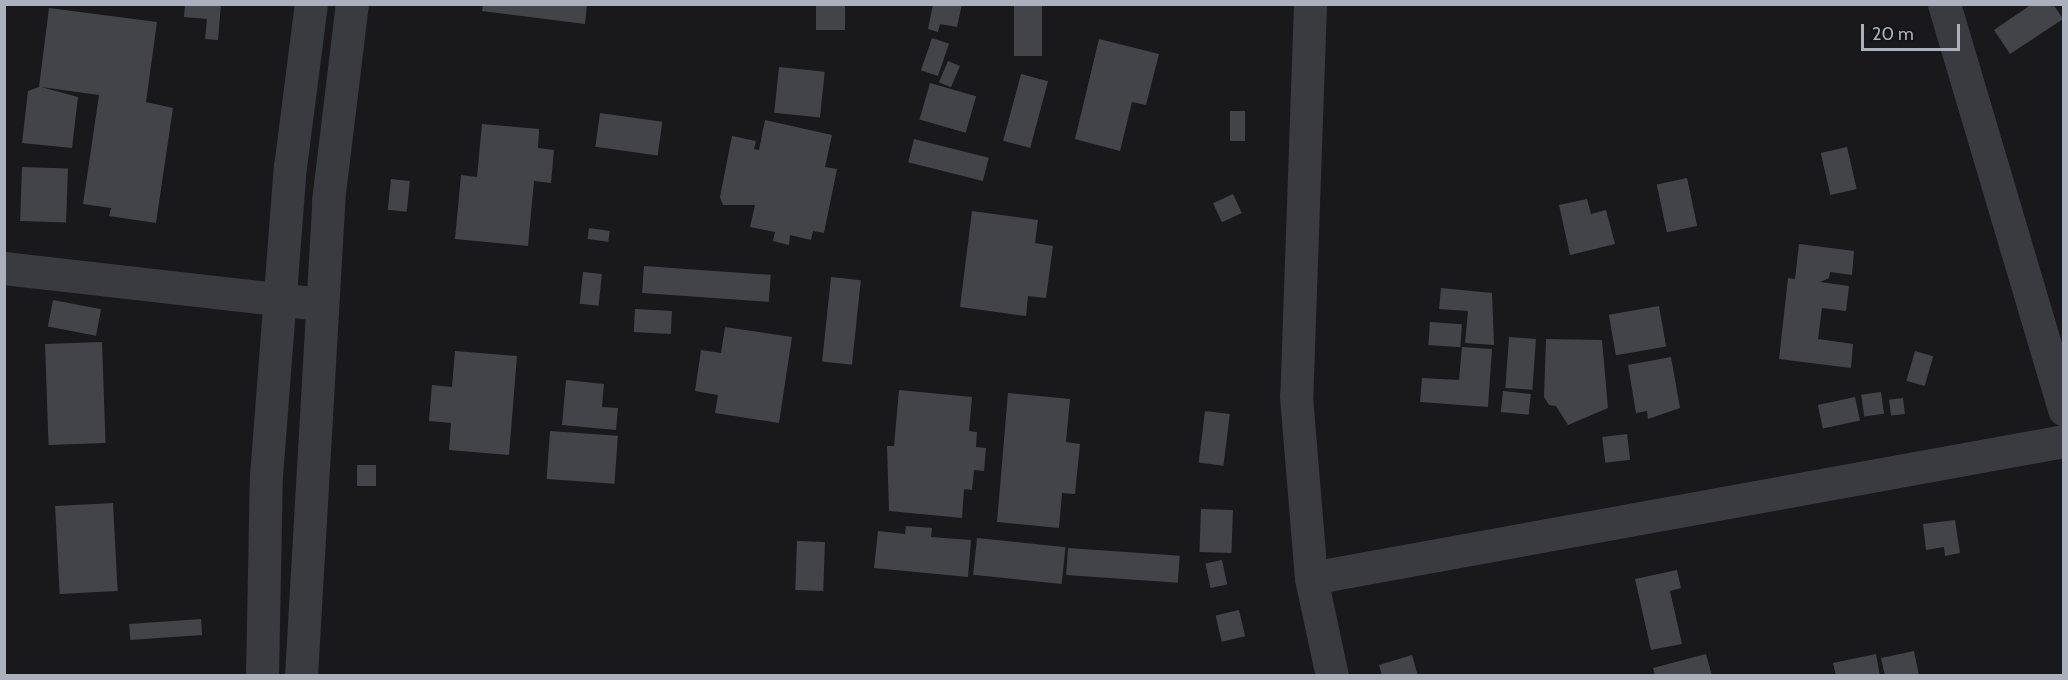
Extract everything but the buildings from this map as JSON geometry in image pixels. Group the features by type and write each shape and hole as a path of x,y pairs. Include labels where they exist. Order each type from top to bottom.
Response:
{"street":[{"path":"262,675 266,476 280,301 312,4"},
{"path":"301,675 321,304 352,4"},
{"path":"1310,4 1296,396 1311,578 1332,675"},
{"path":"1944,4 2064,410"},
{"path":"4,268 321,304"},
{"path":"1311,578 2064,441"}]}
